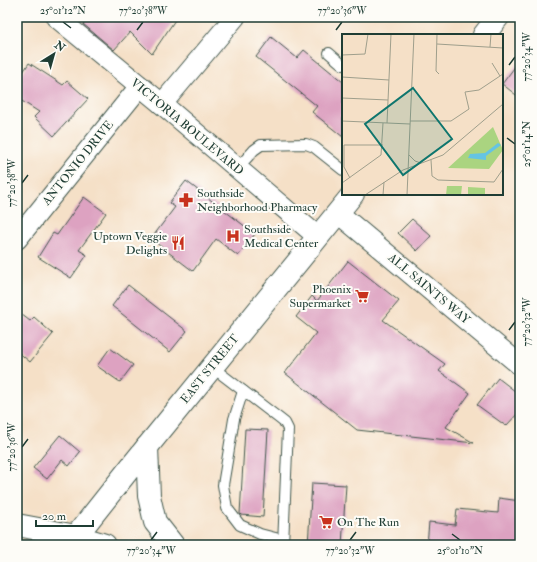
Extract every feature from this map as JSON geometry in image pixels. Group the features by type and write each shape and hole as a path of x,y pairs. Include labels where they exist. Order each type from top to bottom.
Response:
{"main road":[{"path":"485,34 498,17"},
{"name":"EAST STREET","path":"72,541 352,195"},
{"path":"147,447 149,496 155,522 173,545"},
{"path":"17,525 72,541 106,545"}],"street":[{"name":"VICTORIA BOULEVARD","path":"56,17 162,104 318,237"},
{"path":"162,104 235,17"},
{"name":"ANTONIO DRIVE","path":"17,239 140,86"},
{"name":"ALL SAINTS WAY","path":"338,213 520,365"}],"lane":[{"path":"329,53 342,63"},
{"path":"238,169 260,145 306,144 314,146 342,169"},
{"path":"212,367 285,423 288,429 283,542 260,534 240,524 227,508 223,485 234,419 243,391"}],"building":[{"path":"90,17 177,17 152,54 130,32 114,50 83,24"},
{"path":"271,37 297,58 304,50 342,81 342,136 312,112 317,106 256,57"},
{"path":"520,60 520,98 503,85"},
{"path":"29,63 63,85 67,81 88,99 54,136 34,117 39,112 17,98 17,81"},
{"path":"186,181 255,234 238,256 216,239 193,271 151,239 175,207 169,203"},
{"path":"84,197 106,213 79,250 87,255 71,278 38,257 53,233 57,235"},
{"path":"412,219 431,236 417,251 398,233"},
{"path":"348,261 399,301 383,320 445,364 439,371 470,393 446,427 474,443 357,430 285,373 316,333 296,317 312,296 317,301"},
{"path":"128,285 187,331 170,352 112,306"},
{"path":"17,311 30,321 34,317 53,334 30,362 17,351"},
{"path":"110,348 133,365 120,382 97,366"},
{"path":"498,378 520,395 520,411 506,426 477,405"},
{"path":"245,429 268,430 263,517 240,514"},
{"path":"60,435 80,452 69,466 62,460 47,479 33,468"},
{"name":"On The Run","path":"312,483 346,485 342,545 308,545"},
{"path":"499,498 520,501 520,545 427,545 429,522 455,525 457,509 498,513"}],"place":[{"name":"Southside Neighborhood Pharmacy","path":"186,200"},
{"name":"Southside Medical Center","path":"233,236"},
{"name":"Uptown Veggie Delights","path":"178,243"},
{"name":"Phoenix Supermarket","path":"362,296"},
{"name":"On The Run","path":"326,522"}]}
